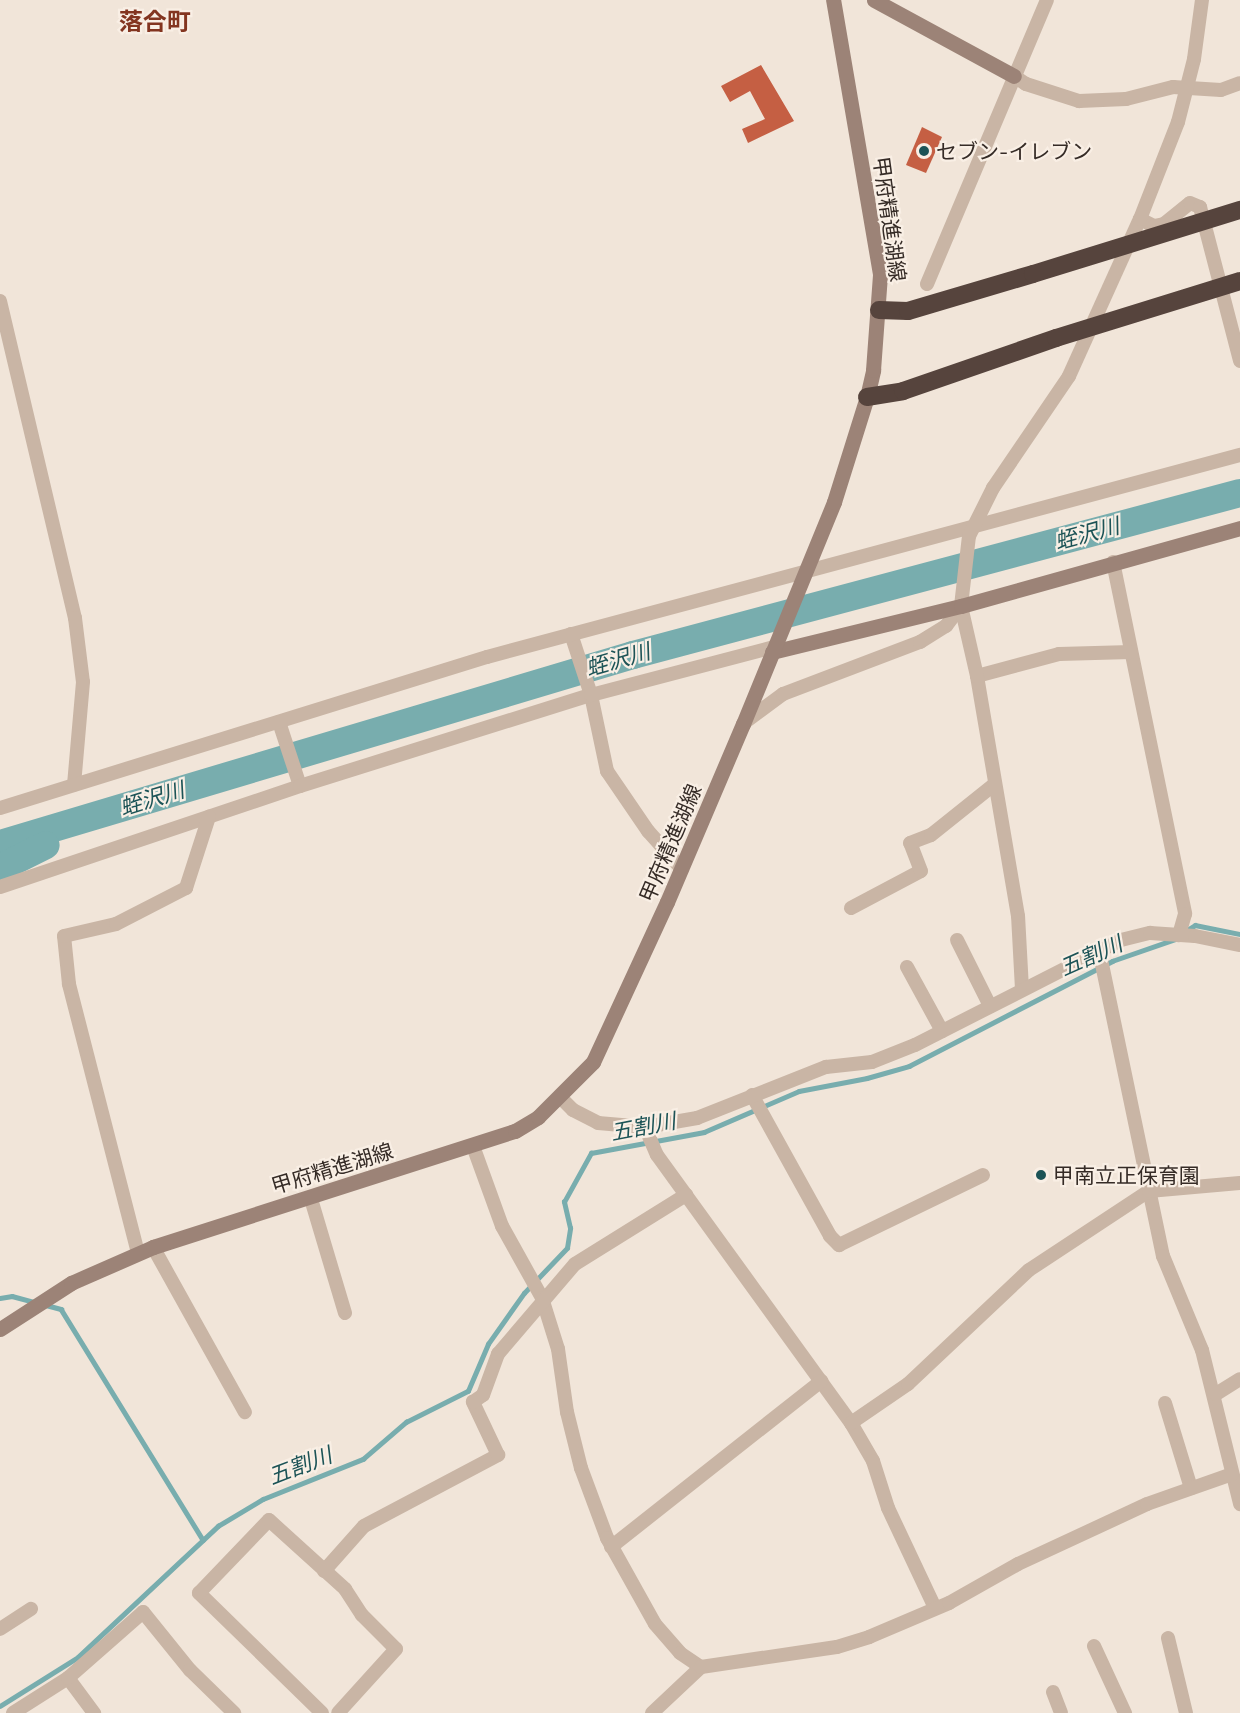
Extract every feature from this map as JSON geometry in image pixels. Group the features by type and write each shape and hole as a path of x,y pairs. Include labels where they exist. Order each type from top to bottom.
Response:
{"highway":[{"path":"879,310 908,311 1240,210"},
{"path":"867,397 903,391 1056,338 1240,281"}],"main road":[{"name":"甲府精進湖線","path":"0,1329 49,1296 153,1247 228,1221 311,1199 515,1131 560,1097 593,1062 610,1031 744,723 852,455 867,397 879,310 880,274 874,227 833,0"},
{"path":"874,0 1014,76"},
{"path":"774,647 1240,528"}],"street":[{"path":"927,284 1047,0"},
{"path":"1022,989 1018,916 962,600 971,531 993,488 1069,376 1140,219 1172,145 1188,88 1202,0"},
{"path":"1014,76 1026,84 1079,101 1126,99 1173,87 1221,90 1240,83"},
{"path":"1140,219 1154,226 1164,224 1190,203 1200,207 1240,361"},
{"path":"0,302 75,618 83,682 74,785"},
{"path":"0,808 74,785 281,728 572,638 971,531 1240,455"},
{"path":"1113,562 1185,914 1179,935"},
{"path":"744,723 783,694 920,642 946,626 962,600"},
{"path":"572,638 590,693 607,771 648,831 682,869"},
{"path":"0,887 209,817 299,783 590,693 774,647"},
{"path":"977,676 1059,654 1131,652"},
{"path":"281,728 299,783"},
{"path":"851,908 921,871 910,843 931,835 995,784"},
{"path":"138,1253 69,984 64,936 116,924 186,888 209,817"},
{"path":"560,1097 573,1110 598,1123 645,1127 697,1118 826,1067 873,1062 942,1031 1099,950 1150,933 1179,935 1240,945"},
{"path":"957,940 990,1006"},
{"path":"1099,950 1163,1256 1216,1394 1240,1504"},
{"path":"907,966 942,1031"},
{"path":"752,1095 830,1236 839,1245 983,1175"},
{"path":"645,1127 657,1155 851,1423 873,1461 888,1508 935,1608"},
{"path":"473,1146 502,1226 542,1299 558,1349 567,1412 581,1468 611,1547 655,1624 680,1653 701,1668"},
{"path":"851,1423 908,1384 1029,1270 1149,1191 1240,1184"},
{"path":"324,1571 364,1526 498,1455 473,1402 483,1395 498,1354 542,1299 575,1263 686,1195"},
{"path":"311,1199 345,1313"},
{"path":"153,1247 245,1412"},
{"path":"1216,1394 1240,1379"},
{"path":"611,1547 821,1381"},
{"path":"1165,1403 1191,1488"},
{"path":"652,1713 701,1668 837,1647 935,1608 1058,1545 1191,1488 1232,1474"},
{"path":"322,1713 199,1593 269,1520 324,1571 396,1649 339,1713"},
{"path":"0,1629 31,1609"},
{"path":"13,1713 68,1678 143,1612 190,1670 234,1713"},
{"path":"1168,1638 1186,1713"},
{"path":"1094,1646 1125,1713"},
{"path":"68,1678 93,1713"},
{"path":"1053,1692 1061,1713"}],"building":[{"path":"761,65 794,121 748,143 742,129 765,119 750,91 730,102 721,86"},
{"name":"セブン-イレブン","path":"922,127 942,137 926,173 906,165"}],"waterway":[{"name":"蛭沢川","path":"0,844 633,655 1240,493"},
{"path":"0,868 46,845"},
{"name":"五割川","path":"1184,932 1195,925 1240,934"},
{"name":"五割川","path":"0,1706 78,1657 218,1526 263,1499 363,1459 406,1422 468,1391 488,1344 524,1293 567,1248 570,1228 564,1202 591,1153 704,1132 799,1091 867,1078 909,1066 1112,961 1175,939"},
{"name":"五割川","path":"0,1298 12,1296 35,1302"},
{"name":"五割川","path":"46,1305 61,1309 203,1540"}],"place":[{"name":"セブン-イレブン","path":"924,151"},
{"name":"甲南立正保育園","path":"1041,1175"}],"district":[{"name":"落合町","path":"155,22"}]}
